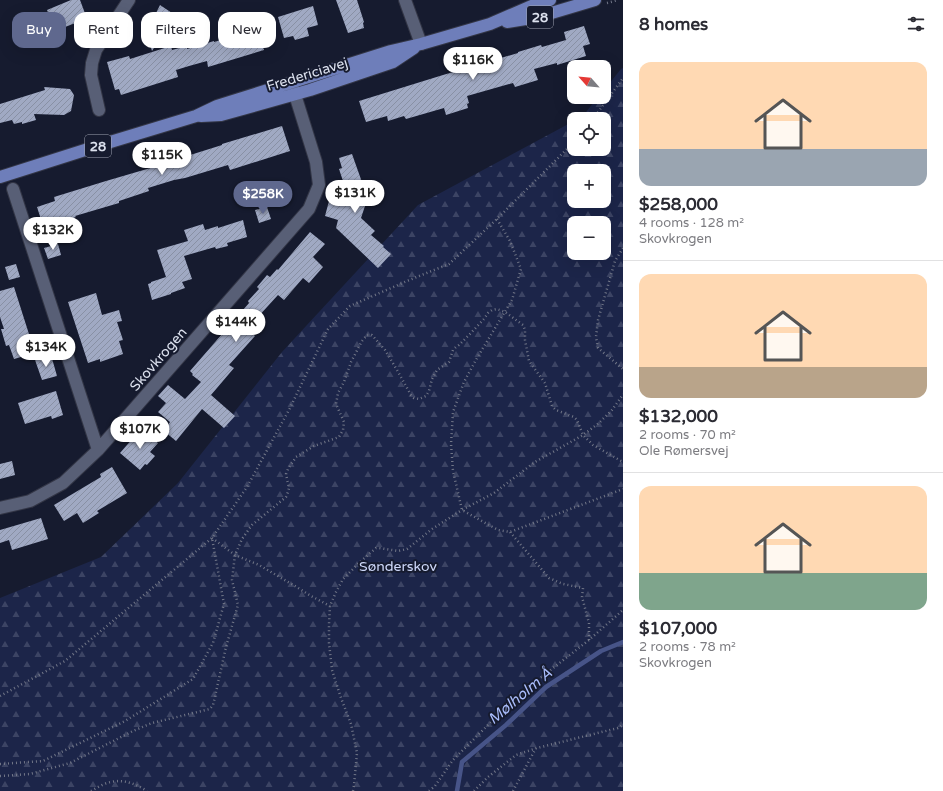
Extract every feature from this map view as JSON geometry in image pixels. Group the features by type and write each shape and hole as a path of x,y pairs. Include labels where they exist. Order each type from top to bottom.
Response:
{"main road":[{"name":"Fredericiavej","path":"0,177 196,116 217,106 291,82 391,51 490,24 534,5 550,0"},
{"name":"Fredericiavej","path":"490,24 538,17 595,0"},
{"name":"Fredericiavej","path":"196,116 220,115 310,90 393,62 421,44"}],"street":[{"path":"98,110 91,75 92,63 96,50 129,0"},
{"path":"405,0 421,44"},
{"name":"Skovkrogen","path":"0,508 30,501 63,483 98,450 309,209 319,185 316,162 291,82"},
{"path":"13,189 98,450"}],"path":[{"path":"598,112 623,78"},
{"path":"0,696 65,660 212,538 247,487 290,408 328,330 350,306 449,264 497,219 567,149"},
{"path":"497,219 510,241 521,270 512,300 464,382 453,412 451,444 453,471 462,510 498,530 510,532 623,489"},
{"path":"623,248 615,261 598,320 596,337 598,348 623,368"},
{"path":"0,776 30,774 70,763 152,723 210,709 213,705 226,647 238,605 232,580 235,555 242,539 252,525 286,497 289,488 286,474 296,458 314,446 339,437 344,430 344,422 336,404 338,393 362,340 367,335 372,335 384,350 397,370 410,395 419,399 426,396 437,370 449,362 453,350 475,329 488,313 497,309 505,312 523,325 529,361 546,383 552,406 556,410 574,417 584,435 593,445 623,462"},
{"path":"352,791 354,785 357,753 351,724 332,670 329,643 330,606 343,579 374,550 379,548 398,551 407,549 432,529 462,510 494,493 535,462 584,435 612,410 623,394"},
{"path":"510,532 549,578 563,584 583,588 582,597 589,623 589,640"},
{"path":"212,538 235,555 259,565 330,606"},
{"path":"0,764 43,761 125,721 193,679 213,643 224,604 212,538"},
{"path":"429,791 435,786 453,760 516,697 589,640 623,610"},
{"path":"474,791 488,777 516,755 537,748 618,728 623,725"},
{"path":"513,791 537,748"},
{"path":"91,791 110,782 128,782 147,791"}],"green space":[{"name":"Sønderskov","path":"623,68 623,791 0,791 0,598 101,557 178,483 282,352 418,205 567,125 567,156 611,156 611,112 586,112 592,104 611,104 611,81"}],"building":[{"path":"71,0 80,0 84,12 74,12 74,24 66,27 66,12 48,12 47,10"},
{"path":"336,0 357,0 364,22 364,28 348,33"},
{"path":"160,5 170,12 156,12"},
{"path":"313,6 318,25 307,28 309,36 295,40 293,36 284,38 278,17"},
{"path":"584,26 590,44 583,46 586,56 573,60 567,60 567,62 557,65 557,63 534,69 538,80 515,87 513,83 467,96 469,103 467,104 468,108 446,115 444,108 406,119 404,116 388,121 387,116 366,122 359,101 541,45 542,47 566,40 564,32"},
{"path":"218,41 218,48 263,48 264,50 208,67 207,61 176,70 178,77 121,95 119,89 115,90 107,62 129,56 130,59 165,48 172,48 172,50 180,48 210,48 210,42"},
{"path":"44,87 70,89 74,95 71,111 64,115 34,114 36,120 22,124 22,122 14,124 12,120 0,123 0,104 45,90"},
{"path":"282,126 290,151 230,170 228,165 148,188 149,191 119,201 119,203 75,216 76,217 58,223 60,230 46,235 37,207 55,201 54,197 188,157 187,156 222,144"},
{"path":"352,154 363,185 359,197 367,200 361,218 375,231 371,235 391,254 378,268 336,228 338,220 325,216 329,201 334,203 335,198 339,199 344,184 339,169 342,168 339,158"},
{"path":"267,207 271,219 259,223 255,210"},
{"path":"243,220 247,237 227,243 228,246 216,249 215,247 184,256 192,279 182,282 185,288 152,300 148,284 166,277 157,250 188,241 184,230 203,224 205,230 218,226 218,228"},
{"path":"310,232 325,244 313,257 323,267 309,283 303,278 284,300 278,295 247,329 255,336 229,365 234,368 211,395 235,416 224,428 202,409 176,441 164,431 170,422 158,412 166,403 158,396 168,385 185,399 201,382 192,375 193,374 190,371 249,303 248,301 259,289 257,287 267,275 270,277 277,269 278,270"},
{"path":"58,244 61,255 48,259 44,248"},
{"path":"16,264 20,277 9,280 5,267"},
{"path":"14,287 35,353 14,359 9,345 6,346 1,329 4,329 0,317 0,291"},
{"path":"96,293 102,315 119,310 122,321 117,322 123,340 119,341 123,354 100,362 100,359 88,363 68,302"},
{"path":"51,355 57,376 42,380 35,360"},
{"path":"56,391 63,415 52,419 51,416 25,424 18,403"},
{"path":"141,429 158,443 150,452 155,456 140,470 120,453"},
{"path":"12,461 15,475 0,479 0,464"},
{"path":"112,467 127,493 97,511 99,513 83,523 77,513 64,521 54,505 101,477 100,474"},
{"path":"41,518 48,539 12,550 9,540 0,543 0,530"}],"waterway":[{"name":"Mølholm Å","path":"457,791 462,762 506,725 546,687 601,651 623,642"}]}
